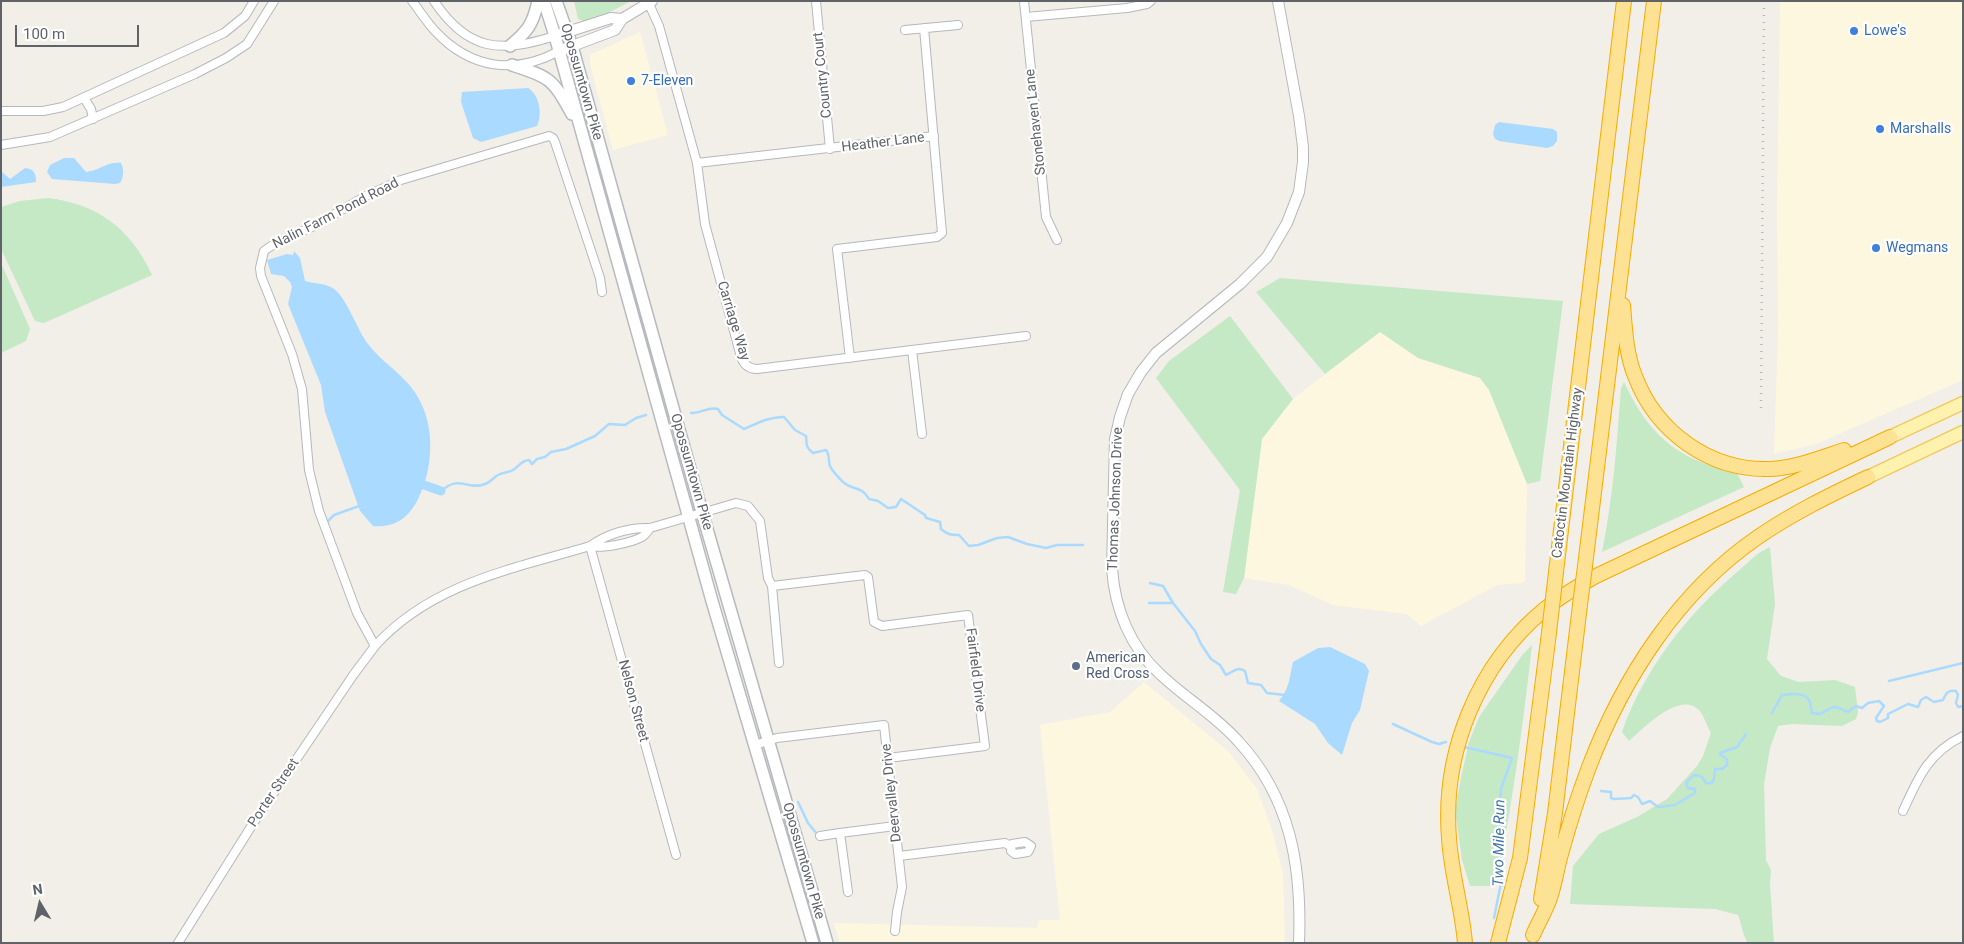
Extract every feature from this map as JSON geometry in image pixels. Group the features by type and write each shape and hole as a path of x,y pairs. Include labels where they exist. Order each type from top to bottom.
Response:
{"highway":[{"name":"Catoctin Mountain Highway","path":"1498,943 1520,858 1536,742 1624,1"},
{"name":"Catoctin Mountain Highway","path":"1532,939 1555,813 1654,1"},
{"path":"1620,280 1630,360 1638,384 1660,420 1670,431 1697,451 1726,463 1758,469 1771,469 1820,458 1890,436"},
{"path":"1465,943 1449,837 1448,806 1451,774 1459,738 1474,700 1494,666 1518,635 1563,595 1596,576 1890,436"},
{"path":"1532,939 1550,898 1568,831 1599,742 1626,687 1660,633 1719,568 1756,538 1802,510 1868,477"}],"main road":[{"path":"510,46 527,32 538,1"},
{"name":"Opossumtown Pike","path":"544,1 688,516 813,943"},
{"name":"Opossumtown Pike","path":"556,1 572,46 767,741 827,943"},
{"path":"512,65 538,74 553,83 582,132"},
{"path":"1890,436 1963,403"},
{"path":"1868,477 1963,432"}],"street":[{"path":"1,111 43,112 63,107 84,98 224,33 245,16 254,1"},
{"path":"1,145 50,138 195,74 237,52 248,44 274,1"},
{"path":"434,1 451,24 484,44 510,46 533,43 611,18 622,19"},
{"name":"Country Court","path":"816,1 830,149"},
{"name":"Stonehaven Lane","path":"1024,1 1046,217 1057,240"},
{"path":"1026,17 1127,8 1147,4 1151,1"},
{"name":"Thomas Johnson Drive","path":"1278,1 1302,132 1303,162 1298,192 1287,222 1267,257 1240,284 1174,336 1156,353 1141,372 1128,394 1115,439 1112,569 1120,613 1135,645 1160,674 1240,742 1260,769 1276,797 1288,828 1298,870 1300,943"},
{"path":"409,3 434,31 454,49 476,61 492,65 512,65 545,58 559,50 615,30 622,19 650,3"},
{"name":"Carriage Way","path":"650,3 659,26 697,163 705,224 741,357 745,364 753,369 1026,336"},
{"path":"905,30 958,25"},
{"path":"924,28 934,136"},
{"path":"84,98 91,109 93,119"},
{"name":"Nalin Farm Pond Road","path":"376,646 357,613 319,511 309,470 302,389 292,354 261,276 261,258 264,251 277,242 312,227 382,188 412,176 549,136 555,142 600,278 602,292"},
{"name":"Heather Lane","path":"697,163 934,136 943,229 941,236 837,249 850,358"},
{"path":"912,350 922,434"},
{"path":"376,646 402,620 456,588 478,579 590,546 599,548 621,543 643,536 650,528 736,504 748,506 760,521 768,578 772,586 779,663"},
{"name":"Nelson Street","path":"590,546 676,855"},
{"name":"Fairfield Drive","path":"772,586 865,575 868,577 874,622 882,626 968,615 985,746 888,758"},
{"name":"Porter Street","path":"178,943 254,822 354,674 376,646"},
{"name":"Deervalley Drive","path":"755,745 767,741 884,725 902,887 895,931"},
{"path":"1903,811 1917,780 1936,753 1963,736"},
{"path":"820,836 895,826"},
{"path":"840,833 848,892"},
{"path":"899,856 1004,843 1010,846"}],"shaded area":[{"path":"1780,1 1963,1 1963,380 1816,444 1774,454 1778,335 1777,210"},
{"path":"640,32 668,135 613,150 590,64 590,55"},
{"path":"1380,332 1418,358 1480,378 1488,387 1527,484 1525,581 1497,585 1421,626 1407,614 1333,605 1289,585 1244,578 1262,439 1293,399"},
{"path":"1144,682 1228,751 1257,789 1272,830 1283,873 1285,943 840,943 834,923 1037,928 1039,920 1060,920 1040,725 1110,712"}],"green space":[{"path":"574,1 631,1 589,23 578,19"},
{"path":"48,198 82,206 111,222 134,244 152,275 44,323 35,321 1,249 1,207 20,201"},
{"path":"1,263 30,329 26,341 1,353"},
{"path":"1280,278 1563,301 1540,481 1527,484 1489,390 1480,378 1418,358 1380,332 1325,374 1256,292"},
{"path":"1230,316 1293,399 1262,439 1244,578 1236,594 1223,592 1240,490 1156,378 1169,361"},
{"path":"1624,382 1646,420 1665,440 1676,449 1703,463 1736,471 1744,487 1602,552 1612,491 1621,388"},
{"path":"1770,547 1775,604 1767,659 1781,676 1799,682 1835,680 1855,687 1858,712 1856,719 1842,726 1792,724 1778,726 1770,748 1764,784 1766,860 1771,870 1770,884 1774,943 1748,943 1738,915 1715,909 1570,904 1573,866 1599,834 1637,817 1667,799 1697,766 1703,756 1711,733 1698,709 1690,705 1681,705 1671,708 1662,714 1629,741 1622,732 1642,686 1669,644 1701,606 1756,556"},
{"path":"1532,645 1517,766 1496,886 1470,886 1462,860 1455,810 1469,742 1479,717 1523,654"}],"water":[{"path":"528,88 535,95 539,105 540,116 537,126 481,142 473,138 461,102 462,92"},
{"path":"1499,122 1553,129 1557,132 1557,141 1553,146 1547,148 1499,141 1495,139 1493,134 1495,125"},
{"path":"64,158 74,158 86,172 111,163 121,163 123,170 122,178 120,183 115,184 52,179 47,172 50,165"},
{"path":"25,168 31,169 34,172 36,182 1,187 1,171 10,179"},
{"path":"294,251 300,258 305,281 328,286 339,293 368,344 411,387 425,413 429,427 430,442 428,472 424,486 410,512 394,523 373,526 360,511 325,412 321,385 288,304 292,287 284,276 271,274 267,260 287,254 293,255"},
{"path":"1330,647 1365,664 1369,671 1360,710 1352,723 1342,755 1328,743 1315,724 1279,701 1287,687 1293,662 1318,648"}],"waterway":[{"path":"691,413 711,408 718,409 722,415 744,429 769,419 784,417 795,430 806,436 810,451 813,453 826,450 831,468 847,485 860,490 869,499 878,501 888,508 896,507 901,499 925,515 926,518 940,522 941,529 952,535 959,535 969,546 1008,537 1046,548 1057,545 1083,545"},
{"path":"441,491 448,486 459,483 473,486 485,484 500,474 513,470 524,461 529,460 532,464 537,459 545,457 551,452 566,449 595,436 609,424 625,425 636,418 646,415"},
{"path":"424,485 441,491"},
{"path":"328,521 334,515 359,506"},
{"path":"1150,583 1163,586 1173,603 1195,631 1211,659 1220,665 1226,675 1240,669 1245,671 1248,683 1261,685 1267,693 1285,695"},
{"path":"1149,603 1173,603"},
{"path":"1889,681 1963,663"},
{"name":"Two Mile Run","path":"1772,713 1782,695 1793,694 1807,697 1812,713 1820,714 1834,707 1848,712 1856,706 1862,708 1868,703 1879,701 1884,706 1876,718 1880,722 1888,718 1888,714 1908,704 1918,707 1921,700 1926,697 1934,702 1943,700 1946,694 1951,691 1956,691 1958,695 1956,703 1958,707 1963,706"},
{"name":"Two Mile Run","path":"1393,724 1432,742 1439,744 1446,742"},
{"name":"Two Mile Run","path":"1601,791 1611,792 1611,798 1614,799 1631,798 1634,795 1638,797 1642,804 1650,801 1658,807 1675,805 1695,793 1695,789 1688,788 1686,783 1694,775 1701,776 1706,783 1712,783 1715,769 1722,769 1727,765 1727,759 1720,753 1737,747 1746,734"},
{"name":"Two Mile Run","path":"1464,747 1512,758 1501,789 1499,818 1501,883 1494,918"},
{"path":"798,802 808,823 817,834"}],"railway":[{"path":"1761,408 1764,1"}],"place":[{"name":"Lowe's","path":"1854,31"},
{"name":"7-Eleven","path":"631,81"},
{"name":"Marshalls","path":"1880,129"},
{"name":"Wegmans","path":"1876,248"},
{"name":"American Red Cross","path":"1076,666"}]}
